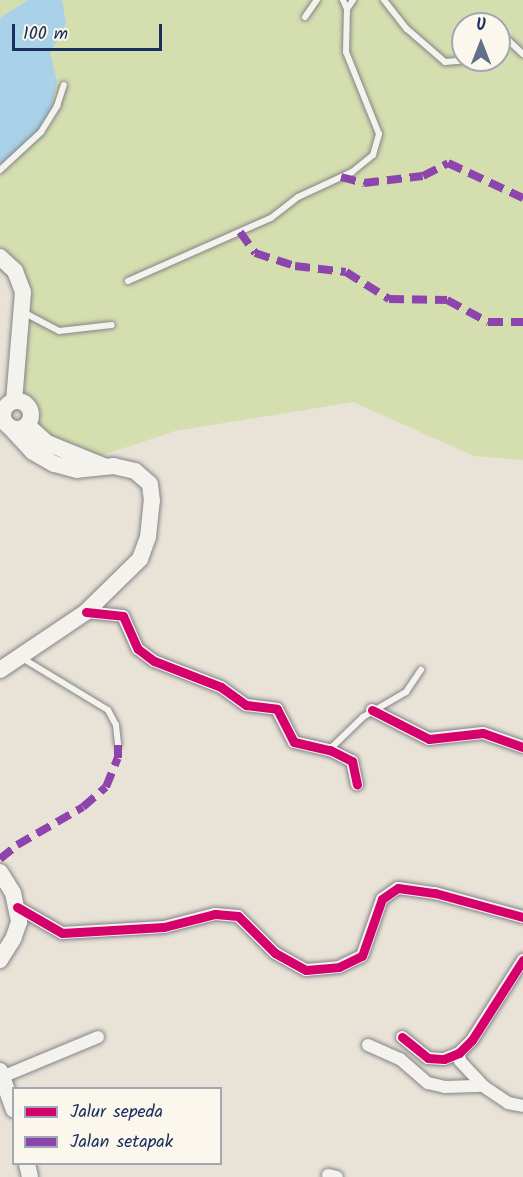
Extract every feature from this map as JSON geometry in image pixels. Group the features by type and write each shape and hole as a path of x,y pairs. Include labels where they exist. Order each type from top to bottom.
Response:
{"main road":[{"path":"0,257 12,267 20,283 22,312 14,401 3,412 9,426 33,452 54,464 77,470 104,466 124,467 144,477 152,491 148,537 140,559 86,612 0,670"},
{"path":"14,401 30,409 27,425"},
{"path":"9,426 18,429 27,425"},
{"path":"27,425 48,443 104,466"},
{"path":"0,872 17,907 14,939 0,960"},
{"path":"1,1074 12,1104"}],"street":[{"path":"86,612 123,616 135,645 144,654 221,687 246,705 277,709 294,742 330,750 354,763 357,784"},
{"path":"372,710 429,739 483,733 523,747"},
{"path":"17,907 62,933 164,927 215,914 238,915 275,953 294,967 313,970 339,967 362,956 382,899 398,888 435,892 523,917"},
{"path":"402,1037 418,1053 428,1058 444,1059 459,1053 472,1040 523,960"},
{"path":"1,1074 98,1037"},
{"path":"368,1046 400,1059 428,1083 446,1088 483,1086"},
{"path":"459,1053 465,1068 483,1086 508,1103 523,1106"}],"lane":[{"path":"305,17 317,0"},
{"path":"128,281 271,218 298,197 352,172 373,155 379,134 346,52 347,9 343,0"},
{"path":"347,9 353,0"},
{"path":"384,0 407,29 440,58 451,63"},
{"path":"511,43 523,54"},
{"path":"0,170 41,132 57,106 64,85"},
{"path":"22,312 59,331 112,325"},
{"path":"21,657 108,710 116,725 118,745"},
{"path":"330,750 372,710 406,692 421,670"}],"green space":[{"path":"0,0 523,0 523,460 474,456 353,402 175,431 79,463 43,451 20,395 23,286 0,272"}],"water":[{"path":"28,0 62,0 66,23 50,53 57,81 50,114 33,141 0,166 0,18"}],"marked path":[{"path":"341,177 364,183 423,176 448,163 523,198"},
{"path":"240,232 255,253 295,266 346,272 389,299 447,300 488,322 523,322"},
{"path":"0,859 17,845 83,807 106,787 118,758 118,745"}],"cycle path":[{"path":"86,612 123,616 138,649 154,661 221,687 246,705 277,709 294,742 330,750 352,761 357,784"},
{"path":"372,710 429,739 483,733 523,747"},
{"path":"17,907 62,933 164,927 215,914 238,916 275,953 306,970 339,967 362,956 382,899 398,888 435,893 523,917"},
{"path":"402,1037 428,1058 444,1059 459,1053 472,1040 523,960"}]}
